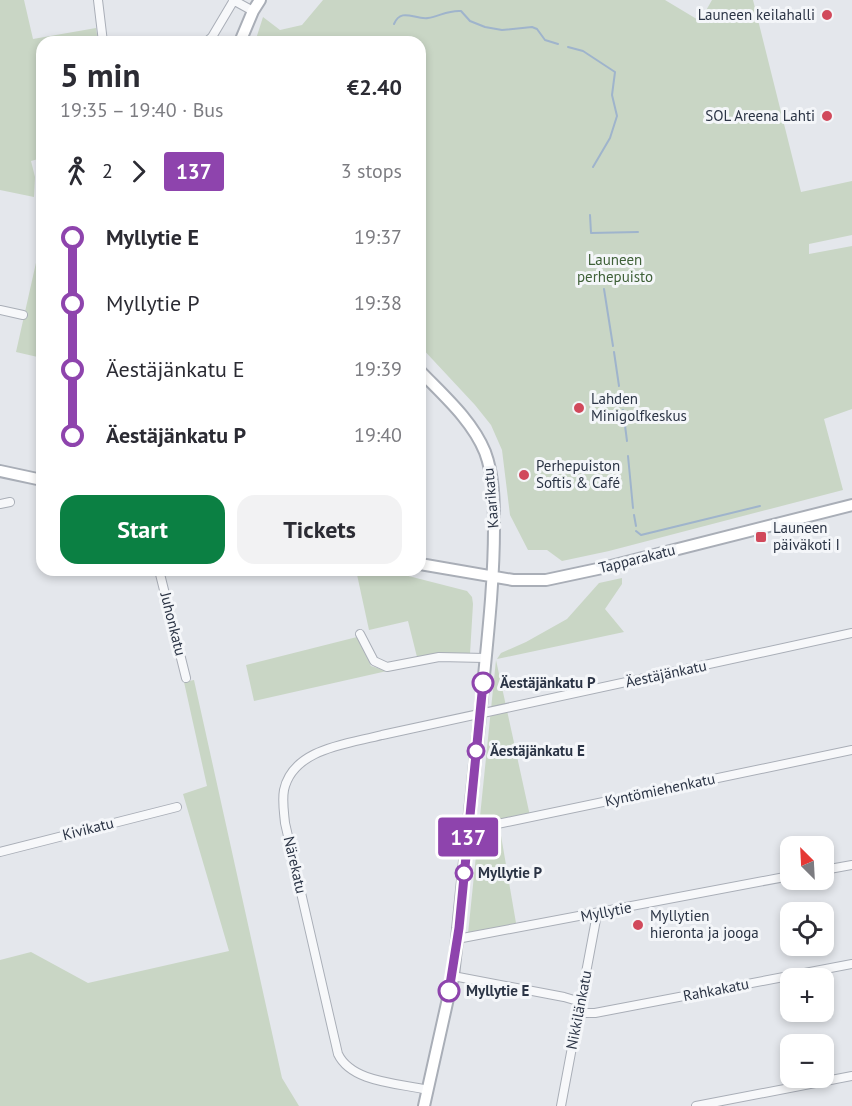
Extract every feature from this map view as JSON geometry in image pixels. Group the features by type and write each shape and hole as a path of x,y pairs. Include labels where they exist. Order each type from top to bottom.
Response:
{"street":[{"path":"98,0 101,36"},
{"path":"213,36 233,0 253,11"},
{"path":"243,36 260,0"},
{"path":"0,309 23,315"},
{"name":"Kaarikatu","path":"424,1106 453,976 486,658 492,577 494,494 485,452 468,423 426,378"},
{"path":"0,471 36,479"},
{"path":"0,504 10,502"},
{"name":"Tapparakatu","path":"426,565 492,577 530,581 546,580 607,567 852,505"},
{"name":"Juhonkatu","path":"160,576 186,678"},
{"name":"Äestäjänkatu","path":"480,715 852,633"},
{"path":"360,634 374,661 387,667 439,657 486,658"},
{"name":"Närekatu","path":"428,1090 360,1076 346,1067 342,1061 336,1045 285,823 283,802 285,788 291,774 302,762 320,751 382,735 480,715"},
{"name":"Kyntömiehenkatu","path":"469,830 852,750"},
{"name":"Kivikatu","path":"0,852 177,807"},
{"path":"834,868 852,864"},
{"name":"Myllytie","path":"457,939 780,878"},
{"name":"Nikkilänkatu","path":"561,1106 597,914"},
{"name":"Rahkakatu","path":"579,1012 595,1013 852,964"},
{"path":"453,976 581,1002"},
{"path":"696,1106 852,1076"}],"green space":[{"path":"0,0 24,0 33,39 36,38 36,160 31,161 35,177 34,197 0,190"},
{"name":"Launeen perhepuisto","path":"323,0 665,0 700,21 712,0 753,0 801,192 852,181 852,235 809,244 809,254 852,246 852,409 824,419 843,490 609,551 562,561 547,550 528,550 510,515 502,450 491,425 426,352 426,36 257,36 263,17 280,30 302,25"},
{"path":"96,28 97,36 50,36"},
{"path":"36,263 36,357 16,352"},
{"path":"357,576 408,576 467,591 472,597 470,654 434,654 417,657 408,621 369,630"},
{"path":"622,578 622,584 605,609 624,632 497,659 501,653 567,619 599,583"},
{"path":"357,637 371,666 387,671 254,701 246,665"},
{"path":"496,660 530,816 499,824 516,923 468,934"},
{"path":"194,680 282,1078 299,1106 0,1106 0,960 31,952 88,983 229,951 183,794 207,786 184,682"}],"waterway":[{"path":"394,24 400,16 404,15 428,18 452,11 461,11 470,21 485,27 502,30 532,27 537,29 545,40 558,44"},
{"path":"568,47 583,51 615,72 612,95 617,116 610,138 593,167"},
{"path":"590,215 591,233"},
{"path":"591,233 638,232"},
{"path":"604,289 613,346"},
{"path":"614,352 619,386"},
{"path":"620,394 621,402"},
{"path":"623,410 627,441"},
{"path":"628,456 633,508"},
{"path":"636,531 641,535 760,506"},
{"path":"634,515 636,526"}],"bus line":[{"name":"137","path":"449,991 459,928 483,683"}],"place":[{"name":"Launeen keilahalli","path":"827,15"},
{"name":"SOL Areena Lahti","path":"827,116"},
{"name":"Lahden Minigolfkeskus","path":"579,408"},
{"name":"Perhepuiston Softis & Café","path":"524,475"},
{"name":"Launeen päiväkoti I","path":"761,537"},
{"name":"Äestäjänkatu P","path":"483,683"},
{"name":"Äestäjänkatu E","path":"476,751"},
{"name":"Myllytie P","path":"464,873"},
{"name":"Myllytien hieronta ja jooga","path":"638,925"},
{"name":"Myllytie E","path":"449,991"}]}
